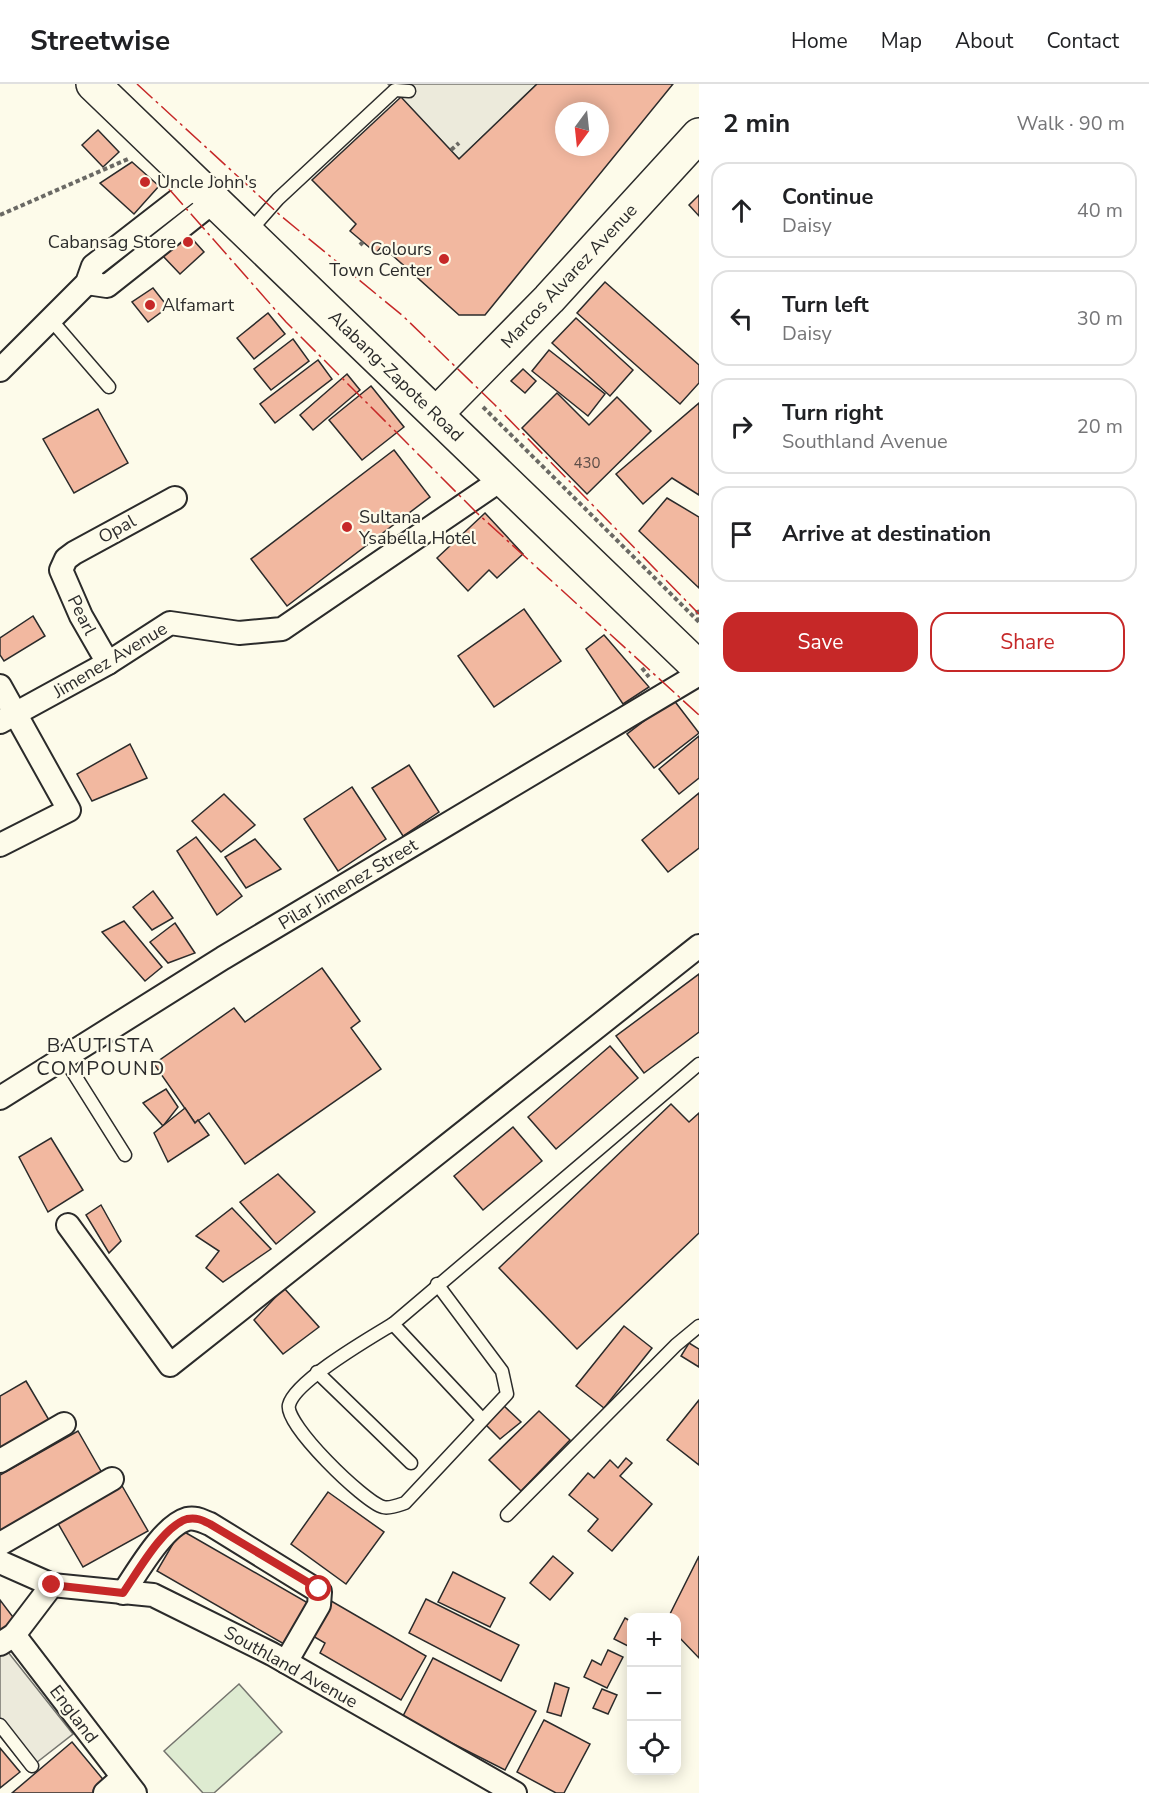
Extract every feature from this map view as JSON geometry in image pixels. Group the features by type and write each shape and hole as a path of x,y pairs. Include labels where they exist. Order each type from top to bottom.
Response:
{"main road":[{"name":"Alabang-Zapote Road","path":"93,84 204,194 699,668"},
{"name":"Marcos Alvarez Avenue","path":"435,414 541,308 699,135"}],"street":[{"path":"0,370 52,321 87,283 107,286 165,225 204,194"},
{"name":"Jimenez Avenue","path":"7,719 108,663 170,623 239,633 282,629 502,479"},
{"name":"Opal","path":"62,565 74,553 175,498"},
{"name":"Pearl","path":"62,565 61,570 81,616 108,663"},
{"name":"Pilar Jimenez Street","path":"0,1098 224,958 699,674"},
{"path":"0,686 7,719 69,810 0,845"},
{"path":"68,1225 170,1365 699,946"},
{"path":"0,1461 64,1424"},
{"path":"0,1544 112,1479"},
{"path":"123,1593 145,1561 178,1523 196,1518 210,1524 321,1592 319,1605 286,1662"},
{"name":"Southland Avenue","path":"0,1562 52,1585 153,1595 286,1662 515,1793"},
{"path":"7,1640 52,1585"},
{"name":"England","path":"7,1640 129,1785"},
{"path":"105,1793 129,1785"}],"lane":[{"path":"247,235 278,199 395,90 409,91"},
{"path":"52,321 109,387"},
{"path":"64,1058 125,1155"},
{"path":"437,1284 502,1371 507,1394 405,1503 385,1508 366,1498 306,1439 288,1412 289,1403 317,1372 393,1324 437,1284 699,1064"},
{"path":"393,1324 482,1419"},
{"path":"507,1515 676,1345 699,1326"},
{"path":"317,1372 411,1463"},
{"path":"0,1725 32,1766"}],"path":[{"path":"451,150 459,143"},
{"path":"0,215 135,156"},
{"path":"464,387 699,621"},
{"path":"698,610 699,621"}],"green space":[{"path":"239,1684 282,1732 214,1793 203,1793 164,1751"}],"shaded area":[{"path":"388,84 537,84 459,159"},
{"path":"4,1647 73,1734 27,1770 0,1736 0,1651"}],"building":[{"name":"Colours Town Center","path":"537,84 673,84 485,315 459,315 382,246 376,253 350,231 356,224 312,180 401,97 459,159"},
{"path":"98,130 119,152 103,167 82,145"},
{"path":"132,162 159,186 134,214 100,183"},
{"path":"699,195 699,216 689,205"},
{"path":"187,233 204,252 180,274 162,255"},
{"path":"605,282 699,365 699,383 680,404 577,313"},
{"name":"Alfamart","path":"153,288 168,307 148,322 132,302"},
{"path":"268,313 285,334 254,359 237,338"},
{"path":"576,318 633,370 610,396 552,343"},
{"path":"293,339 309,361 271,390 254,369"},
{"path":"549,350 605,394 588,416 532,371"},
{"path":"318,360 332,379 275,423 260,404"},
{"path":"523,369 536,381 525,393 511,381"},
{"path":"347,374 360,390 313,430 300,415"},
{"path":"371,386 404,427 362,460 329,420"},
{"path":"557,393 589,425 617,397 651,431 587,494 522,428"},
{"path":"699,403 699,495 672,478 643,504 616,474"},
{"path":"98,409 128,463 74,493 43,439"},
{"name":"Sultana Ysabella Hotel","path":"394,450 430,497 287,606 251,559"},
{"path":"667,498 699,517 699,588 639,531"},
{"path":"485,513 523,554 497,578 489,570 468,591 437,558"},
{"path":"524,609 561,661 494,707 458,656"},
{"path":"33,616 45,636 4,661 0,655 0,638"},
{"path":"604,635 649,687 623,704 586,649"},
{"path":"673,699 699,733 654,768 627,734"},
{"path":"699,736 699,778 679,794 659,769"},
{"path":"130,744 147,778 92,801 77,774"},
{"path":"409,765 439,812 403,836 372,788"},
{"path":"352,787 386,839 338,871 304,819"},
{"path":"699,793 699,848 668,872 642,840"},
{"path":"224,794 255,825 221,852 192,821"},
{"path":"196,837 242,896 217,915 177,851"},
{"path":"255,839 281,869 246,888 225,857"},
{"path":"153,891 173,918 152,930 133,907"},
{"path":"124,921 162,967 145,981 102,932"},
{"path":"175,923 195,953 168,963 150,942"},
{"path":"322,968 360,1021 351,1028 381,1069 245,1164 209,1113 195,1123 154,1064 234,1008 245,1022"},
{"path":"699,974 699,1032 644,1073 616,1036"},
{"path":"610,1046 638,1078 556,1149 528,1117"},
{"path":"166,1089 178,1107 163,1126 143,1103"},
{"path":"671,1104 689,1122 699,1113 699,1233 577,1349 499,1268"},
{"path":"185,1108 195,1123 198,1120 209,1135 168,1162 154,1133"},
{"path":"513,1127 542,1161 483,1210 454,1176"},
{"path":"51,1138 83,1190 48,1212 19,1157"},
{"path":"278,1174 315,1212 276,1244 240,1202"},
{"path":"101,1205 121,1241 109,1253 86,1215"},
{"path":"232,1208 271,1249 223,1282 206,1268 219,1251 196,1236"},
{"path":"284,1288 319,1327 283,1354 254,1320"},
{"path":"624,1326 652,1348 604,1408 576,1386"},
{"path":"689,1343 699,1349 699,1367 681,1356"},
{"path":"26,1381 49,1420 0,1448 0,1396"},
{"path":"699,1400 699,1465 667,1440"},
{"path":"503,1405 521,1422 500,1439 485,1424"},
{"path":"539,1411 570,1440 521,1491 489,1460"},
{"path":"78,1431 102,1473 0,1531 0,1475"},
{"path":"626,1458 632,1463 620,1476 652,1504 612,1551 588,1531 598,1519 569,1495 588,1473 594,1478 610,1460 618,1468"},
{"path":"121,1484 148,1531 83,1567 56,1520"},
{"path":"328,1492 384,1532 346,1584 291,1544"},
{"path":"181,1530 308,1603 284,1644 157,1571"},
{"path":"553,1556 573,1573 550,1600 530,1583"},
{"path":"699,1556 699,1658 681,1639 681,1613 670,1613"},
{"path":"453,1572 505,1598 490,1627 438,1602"},
{"path":"326,1598 426,1656 401,1700 320,1653 325,1643 306,1632"},
{"path":"426,1599 519,1645 501,1681 409,1633"},
{"path":"0,1600 16,1621 0,1633"},
{"path":"625,1618 627,1619 627,1646 614,1639"},
{"path":"608,1650 623,1657 607,1688 584,1677 592,1660 601,1665"},
{"path":"433,1658 536,1711 505,1770 402,1718"},
{"path":"555,1683 569,1688 561,1716 547,1712"},
{"path":"602,1689 617,1695 608,1714 593,1708"},
{"path":"544,1720 590,1744 564,1793 556,1793 517,1772"},
{"path":"72,1742 106,1783 94,1793 12,1793"},
{"path":"0,1748 20,1772 0,1788"}],"power":[{"path":"137,84 281,216 403,316 494,404 699,614"},
{"path":"169,189 286,322 477,513 699,715"}],"place":[{"name":"Uncle John's","path":"145,182"},
{"name":"Cabansag Store","path":"188,242"},
{"name":"Colours Town Center","path":"444,259"},
{"name":"Alfamart","path":"150,305"},
{"name":"Sultana Ysabella Hotel","path":"347,527"}],"district":[{"name":"BAUTISTA COMPOUND","path":"101,1056"}],"route":[{"path":"52,1585 123,1593 161,1540 178,1523 196,1518 210,1524 319,1589"}]}
